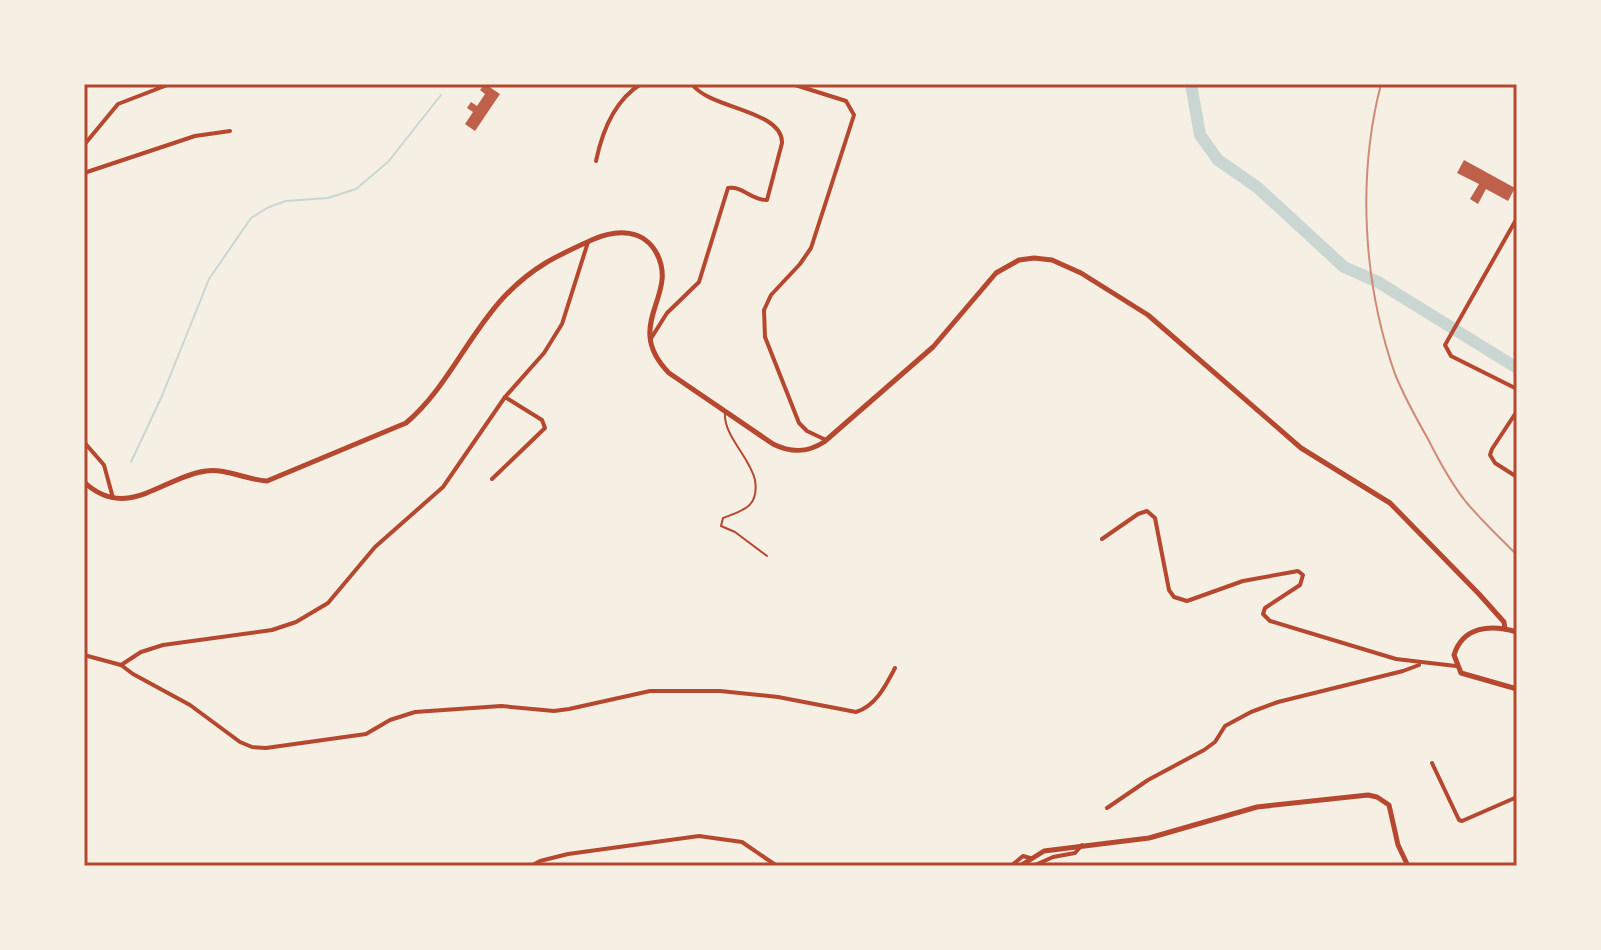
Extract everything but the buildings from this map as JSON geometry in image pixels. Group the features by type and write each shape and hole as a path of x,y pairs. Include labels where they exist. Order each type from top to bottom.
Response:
{"main road":[{"path":"84,482 113,498 149,493 187,474 210,470 249,480 267,481 406,423 423,408 502,300 548,259 615,232 641,236 651,245 662,268 649,326 649,342 658,362 669,373 781,448 803,451 826,440 933,347 996,273 1019,260 1034,258 1052,260 1081,273 1148,315 1301,448 1390,503 1479,594 1504,622 1505,629"},
{"path":"1517,632 1486,627 1467,634 1456,650 1456,666 1466,675 1517,689"},
{"path":"1020,866 1044,851 1149,838 1257,807 1372,795 1383,800 1392,810 1398,845 1408,866"}],"street":[{"path":"84,145 118,104 170,84"},
{"path":"596,161 600,142 615,112 625,96 641,84"},
{"path":"649,342 667,313 699,282 728,188 732,186 761,201 767,200 782,143 782,134 778,129 755,115 706,96 692,84"},
{"path":"792,84 846,101 854,115 814,241 800,264 771,295 763,318 768,347 799,423 807,431 826,440"},
{"path":"84,173 195,136 230,131"},
{"path":"1517,218 1447,340 1448,353 1517,389"},
{"path":"121,665 141,652 163,645 258,633 296,622 315,612 334,596 375,547 443,487 505,397 544,353 562,324 588,242"},
{"path":"492,479 545,428 542,420 505,397"},
{"path":"1517,411 1490,455 1495,463 1517,477"},
{"path":"84,442 104,465 113,498"},
{"path":"1102,539 1147,511 1155,518 1169,590 1174,597 1187,601 1243,581 1298,571 1303,575 1300,585 1268,605 1264,611 1267,619 1396,659 1456,666"},
{"path":"84,655 121,665 190,705 240,742 266,748 366,734 390,720 415,712 501,706 554,711 659,690 720,691 778,697 856,712 864,710 875,699 895,668"},
{"path":"1107,808 1204,750 1215,742 1225,726 1251,712 1422,664"},
{"path":"1432,763 1459,820 1517,797"},
{"path":"531,866 568,854 699,836 742,842 777,866"},
{"path":"1033,866 1053,857 1075,853 1082,845"},
{"path":"1011,866 1023,856 1030,858"}],"lane":[{"path":"725,411 725,424 750,463 757,492 749,507 723,518 721,526 735,532 767,556"}],"waterway":[{"path":"1191,84 1200,135 1218,160 1257,187 1344,267 1378,282 1517,368"},
{"path":"131,462 162,396 209,279 251,218 286,201 328,198 356,189 388,162 441,95"}],"railway":[{"path":"1381,84 1373,119 1366,193 1370,267 1384,339 1402,390 1450,480 1472,509 1517,555"}]}
